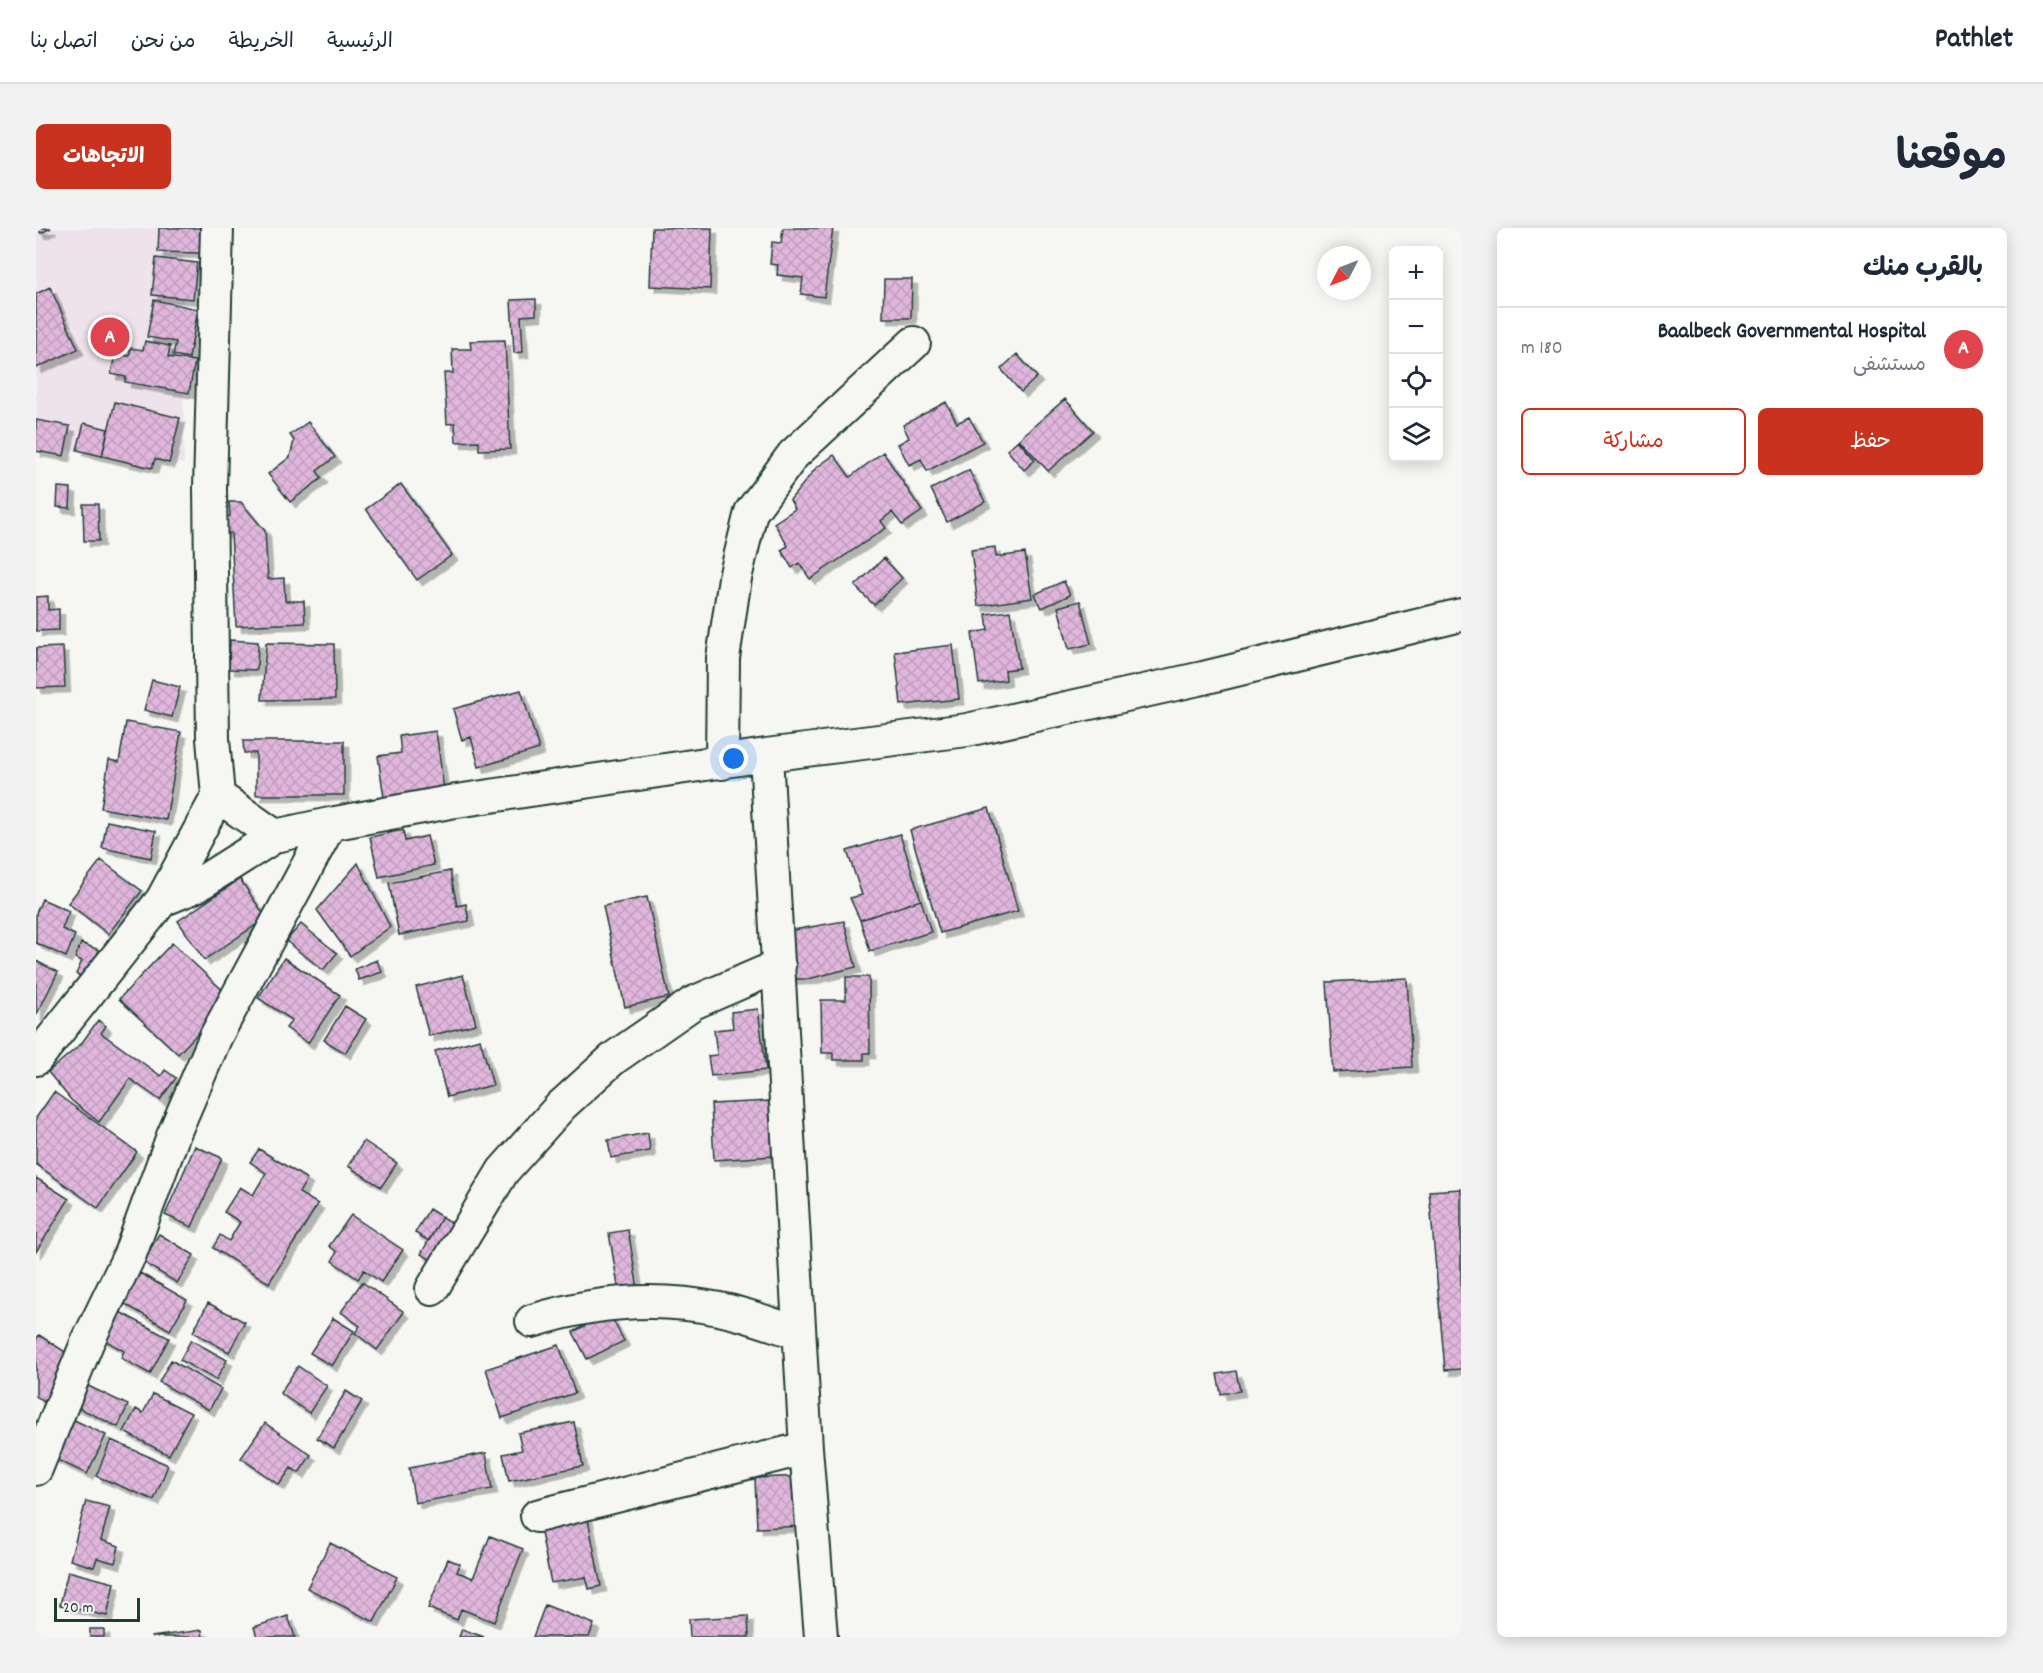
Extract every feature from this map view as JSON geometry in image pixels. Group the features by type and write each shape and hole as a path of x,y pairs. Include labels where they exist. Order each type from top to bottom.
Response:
{"street":[{"path":"36,1059 162,900 218,796 213,739 210,488 217,228"},
{"path":"722,764 723,658 735,578 752,512 793,455 914,342"},
{"path":"162,900 196,886 275,836 450,802 722,764 766,755 967,730 1203,678 1461,615"},
{"path":"766,755 806,1448 821,1637"},
{"path":"218,796 275,836"},
{"path":"36,1469 87,1343 130,1254 173,1136 216,1036 330,824"},
{"path":"432,1289 503,1171 561,1106 614,1058 693,1003 779,966"},
{"path":"532,1321 574,1307 636,1301 719,1308 799,1333"},
{"path":"537,1515 806,1448"}],"shaded area":[{"path":"36,228 183,228 184,464 36,446"}],"building":[{"path":"36,228 51,228 41,233"},
{"path":"159,228 201,228 200,253 158,252"},
{"path":"652,228 712,228 710,289 650,286"},
{"path":"783,228 833,228 824,297 801,294 803,278 777,275 778,265 770,264 772,242 781,243"},
{"path":"156,258 197,263 193,299 152,295"},
{"path":"884,279 912,279 911,318 883,318"},
{"path":"50,287 78,349 36,368 36,294"},
{"path":"536,299 536,315 521,316 523,352 514,353 511,300"},
{"path":"154,300 198,309 189,358 173,355 176,342 147,337"},
{"path":"505,340 510,449 479,450 479,441 456,442 455,423 447,424 444,373 453,373 452,349 471,349 470,341"},
{"path":"145,341 170,346 168,357 195,361 189,393 125,382 126,377 111,374 115,354 129,356 131,348 143,350"},
{"path":"1017,354 1037,377 1021,392 1001,369"},
{"path":"1065,399 1093,431 1048,471 1019,439"},
{"path":"115,402 180,418 169,463 155,459 152,468 102,456"},
{"path":"946,402 957,423 969,417 983,442 927,471 921,459 909,465 898,444 909,438 903,425"},
{"path":"36,420 70,426 64,456 36,451"},
{"path":"308,422 335,457 317,471 322,478 290,502 268,474 290,457 294,441 290,435"},
{"path":"84,423 108,429 102,456 77,450"},
{"path":"1018,440 1035,460 1024,470 1007,450"},
{"path":"883,452 922,511 902,525 892,512 881,521 886,528 810,579 799,563 792,568 781,550 788,546 774,523 795,509 790,500 816,468 834,455 850,477"},
{"path":"969,470 985,502 947,522 931,489"},
{"path":"401,484 452,555 417,580 366,509"},
{"path":"58,487 71,488 70,508 57,507"},
{"path":"229,502 241,502 265,531 268,579 284,578 285,601 304,601 305,623 236,626 231,533 223,533 222,517 230,516"},
{"path":"83,504 98,504 99,541 84,541"},
{"path":"995,547 996,557 1025,553 1032,598 978,606 971,550"},
{"path":"884,558 902,578 874,605 855,586"},
{"path":"1064,581 1070,595 1042,608 1035,594"},
{"path":"48,596 48,610 59,609 59,630 36,631 36,597"},
{"path":"1080,601 1091,644 1069,649 1058,607"},
{"path":"1010,611 1019,668 1005,670 1006,680 979,684 972,633 988,630 986,614"},
{"path":"230,640 258,642 257,670 229,669"},
{"path":"266,643 334,644 335,699 262,700"},
{"path":"953,645 959,699 901,705 895,652"},
{"path":"63,647 65,687 36,688 36,648"},
{"path":"152,680 180,687 172,717 144,710"},
{"path":"521,690 539,749 479,767 471,737 462,740 453,709"},
{"path":"126,722 181,732 166,820 101,808 109,760 119,762"},
{"path":"436,731 444,790 384,798 378,756 401,753 399,736"},
{"path":"243,741 344,741 344,795 256,795 256,753 244,753"},
{"path":"989,808 1018,911 940,933 910,830"},
{"path":"107,821 156,831 151,858 102,848"},
{"path":"403,830 405,841 427,836 434,865 379,877 370,837"},
{"path":"900,834 921,900 860,920 850,898 862,895 847,851"},
{"path":"101,860 142,891 108,934 68,903"},
{"path":"358,863 390,927 350,956 317,910"},
{"path":"450,871 457,906 466,904 469,921 399,935 389,883"},
{"path":"240,879 266,918 204,960 178,921"},
{"path":"647,897 669,997 625,1007 603,906"},
{"path":"42,899 69,911 62,929 75,935 66,957 36,943 36,913"},
{"path":"921,900 931,932 870,951 860,920"},
{"path":"844,921 856,967 808,979 789,979 788,931"},
{"path":"301,924 337,953 323,970 286,941"},
{"path":"81,943 99,950 88,979 76,974 82,961 75,958"},
{"path":"172,943 231,998 178,1054 119,999"},
{"path":"284,958 340,995 308,1043 286,1028 292,1020 258,998"},
{"path":"377,960 382,972 359,980 355,969"},
{"path":"36,961 58,972 36,1016"},
{"path":"463,975 476,1024 429,1036 416,987"},
{"path":"846,977 869,977 870,1053 864,1053 864,1060 833,1060 833,1053 822,1053 821,1000 846,1000"},
{"path":"1407,978 1412,1067 1333,1072 1327,982"},
{"path":"345,1006 366,1019 345,1053 324,1040"},
{"path":"758,1009 766,1070 711,1076 708,1056 717,1055 714,1030 733,1028 731,1012"},
{"path":"98,1020 106,1026 101,1033 161,1076 165,1070 176,1078 160,1100 130,1079 99,1122 72,1101 48,1072 81,1044"},
{"path":"480,1039 493,1085 447,1097 435,1051"},
{"path":"54,1092 137,1152 98,1208 36,1164 36,1118"},
{"path":"770,1101 773,1156 714,1160 711,1104"},
{"path":"648,1133 650,1151 611,1158 608,1140"},
{"path":"364,1141 397,1163 381,1187 348,1166"},
{"path":"195,1146 222,1158 192,1227 165,1215"},
{"path":"259,1149 307,1179 299,1193 318,1204 269,1283 213,1248 220,1235 229,1241 240,1222 224,1212 240,1187 253,1195 266,1173 250,1162"},
{"path":"36,1178 69,1199 36,1252"},
{"path":"1461,1189 1461,1369 1445,1370 1429,1191"},
{"path":"429,1209 442,1217 429,1241 415,1233"},
{"path":"351,1215 403,1250 381,1282 364,1270 358,1279 332,1261 337,1252 329,1246"},
{"path":"442,1217 462,1229 441,1266 421,1254"},
{"path":"628,1230 638,1289 619,1292 609,1233"},
{"path":"159,1234 194,1255 177,1283 143,1262"},
{"path":"140,1273 187,1300 170,1330 123,1303"},
{"path":"362,1282 404,1312 377,1350 355,1333 360,1326 341,1312"},
{"path":"208,1303 245,1322 229,1352 193,1332"},
{"path":"116,1310 169,1338 150,1374 121,1358 124,1351 101,1338"},
{"path":"609,1313 624,1341 587,1359 573,1332"},
{"path":"333,1318 354,1331 332,1366 310,1353"},
{"path":"39,1335 73,1357 44,1402 36,1396 36,1340"},
{"path":"191,1340 227,1360 216,1380 180,1360"},
{"path":"559,1345 575,1393 502,1418 486,1369"},
{"path":"171,1360 221,1389 209,1410 159,1382"},
{"path":"298,1366 327,1386 309,1413 280,1393"},
{"path":"1236,1371 1240,1391 1221,1394 1217,1374"},
{"path":"84,1384 128,1405 118,1427 73,1405"},
{"path":"346,1391 362,1401 334,1448 317,1438"},
{"path":"153,1394 191,1413 169,1455 124,1432 136,1409 143,1413"},
{"path":"68,1417 106,1435 87,1474 49,1456"},
{"path":"574,1422 583,1466 509,1481 503,1454 522,1450 518,1433"},
{"path":"265,1423 311,1455 299,1473 291,1468 279,1485 241,1458"},
{"path":"111,1440 168,1465 154,1500 96,1476"},
{"path":"486,1453 492,1489 415,1503 409,1468"},
{"path":"804,1476 806,1526 757,1528 755,1478"},
{"path":"86,1501 110,1507 101,1540 119,1546 115,1563 97,1558 94,1567 70,1560"},
{"path":"586,1509 601,1586 589,1589 586,1577 551,1583 538,1518"},
{"path":"490,1536 523,1549 494,1622 461,1609 457,1620 428,1608 448,1559 460,1564 457,1572 473,1578"},
{"path":"330,1543 397,1577 374,1622 307,1588"},
{"path":"68,1571 114,1583 107,1616 60,1605"},
{"path":"545,1605 594,1624 589,1637 533,1637"},
{"path":"288,1616 295,1637 257,1637 254,1627"},
{"path":"748,1616 749,1637 690,1637 689,1619"},
{"path":"90,1629 104,1629 104,1637 90,1637"},
{"path":"462,1629 484,1637 459,1637"},
{"path":"202,1630 203,1637 151,1637"}],"place":[{"name":"Baalbeck Governmental Hospital","path":"110,337"}]}
